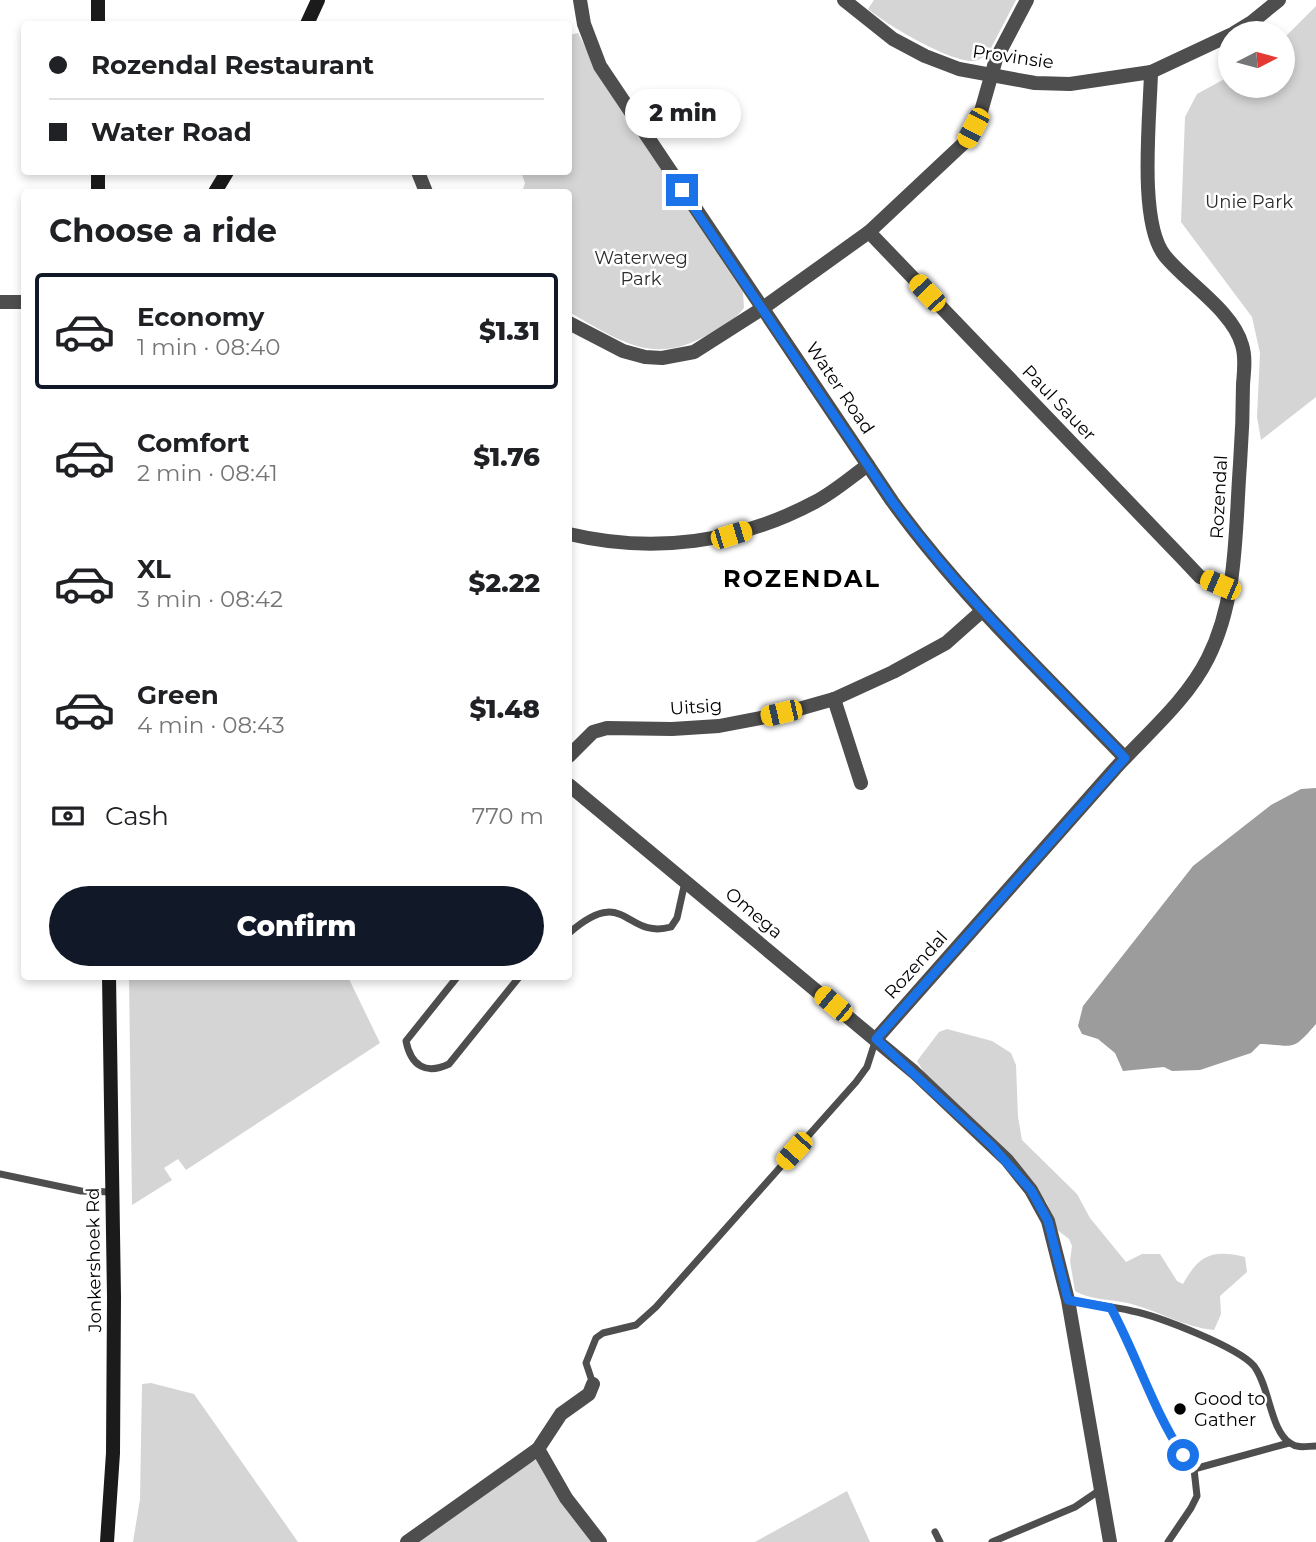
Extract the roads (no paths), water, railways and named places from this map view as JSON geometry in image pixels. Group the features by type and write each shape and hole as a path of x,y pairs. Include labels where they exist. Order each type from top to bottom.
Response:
{"street":[{"path":"98,0 98,21"},
{"path":"311,21 318,0"},
{"name":"Water Road","path":"580,0 584,24 600,66 928,551 982,611 1125,758"},
{"name":"Provinsie","path":"844,0 894,39 925,56 960,69 1035,83 1070,84 1151,72 1218,41"},
{"path":"572,325 623,351 662,358 694,352 763,308 869,232 966,141 980,116 996,58 1027,0"},
{"name":"Provinsie","path":"1253,21 1279,0"},
{"name":"Rozendal","path":"876,1039 1196,680 1216,638 1230,588 1235,556 1243,347 1234,326 1165,256 1155,242 1150,222 1148,182 1151,72"},
{"name":"Paul Sauer","path":"869,232 1200,577 1230,588"},
{"path":"0,302 21,302"},
{"path":"572,535 619,544 651,545 677,544 731,535 768,524 817,501 868,465"},
{"name":"Uitsig","path":"572,753 593,732 607,728 672,729 719,726 834,699 946,643 982,611"},
{"path":"834,699 861,783"},
{"name":"Omega","path":"572,787 914,1072 1007,1160 1031,1190 1048,1221 1068,1300 1110,1542"},
{"name":"Jonkershoek Rd","path":"107,1542 114,1426 109,980"},
{"path":"407,1542 538,1449 561,1414 589,1394 593,1384"},
{"path":"538,1449 566,1498 600,1542"}],"lane":[{"path":"572,931 592,916 608,911 617,911 650,930 671,927 677,918 685,881"},
{"path":"455,980 406,1041 409,1056 421,1067 437,1069 449,1064 517,980"},
{"path":"593,1384 586,1363 596,1338 603,1333 636,1325 656,1307 856,1082 867,1067 876,1039"},
{"path":"0,1174 82,1191 113,1192"},
{"path":"1068,1300 1131,1310 1150,1316 1241,1355 1254,1366 1261,1378 1281,1434 1289,1443 1302,1447 1316,1446"},
{"path":"1111,1308 1131,1346 1169,1434 1194,1469 1197,1496 1168,1542"},
{"path":"1194,1469 1289,1443"},
{"path":"992,1542 1075,1507 1100,1490"},
{"path":"935,1532 940,1542"}],"place":[{"name":"Good to Gather","path":"1180,1409"}],"district":[{"name":"ROZENDAL","path":"802,578"}],"park label":[{"name":"Unie Park","path":"1249,202"},
{"name":"Waterweg Park","path":"641,268"}]}
